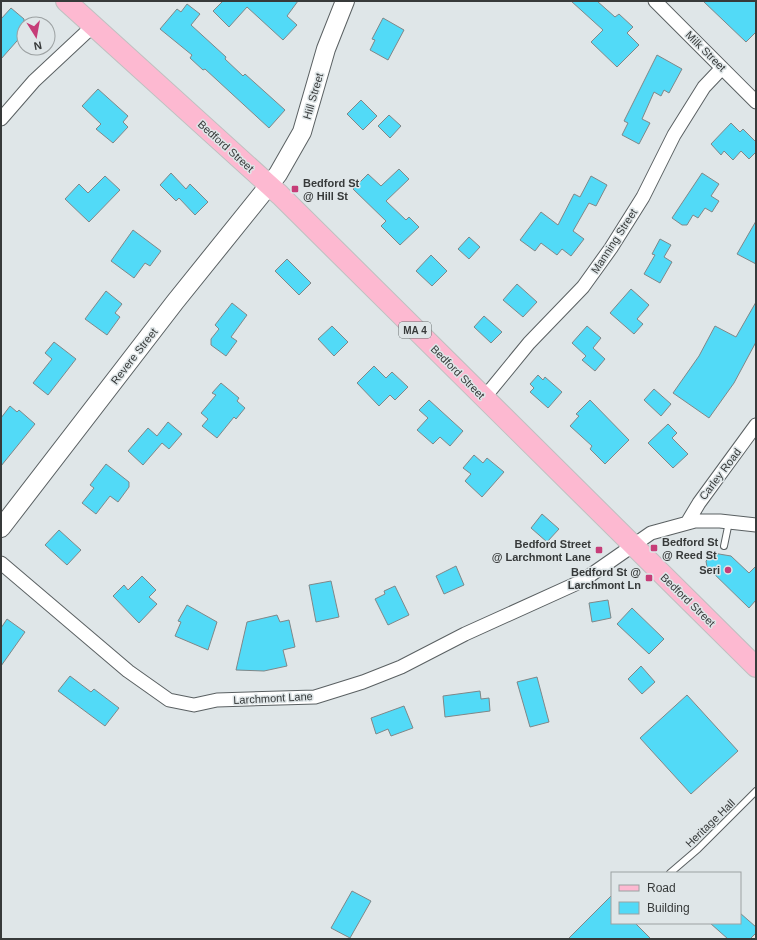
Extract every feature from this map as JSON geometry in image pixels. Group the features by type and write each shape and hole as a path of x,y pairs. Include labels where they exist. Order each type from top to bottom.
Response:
{"main road":[{"name":"Bedford Street","path":"74,4 94,25 269,186 756,667"}],"street":[{"name":"Hill Street","path":"269,186 302,132 326,49 345,1"},
{"name":"Milk Street","path":"655,1 756,102"},
{"path":"1,119 34,81 94,25"},
{"name":"Manning Street","path":"484,398 529,343 583,287 611,248 643,197 674,135 696,99 704,87 722,68"},
{"name":"Revere Street","path":"1,528 185,290 269,186"},
{"name":"Carley Road","path":"686,523 756,425"},
{"name":"Larchmont Lane","path":"1,563 128,671 169,700 194,705 217,700 315,697 363,682 401,668 466,634 582,581 651,533 695,521 729,522 756,525"}],"lane":[{"path":"724,546 729,522"},
{"name":"Heritage Hall","path":"677,870 756,792"}],"building":[{"path":"223,1 298,1 287,16 297,25 283,40 247,7 229,27 213,11"},
{"path":"571,1 597,1 615,17 619,14 633,27 627,33 639,45 617,67 591,42 603,30"},
{"path":"703,1 756,1 756,32 746,42"},
{"path":"187,4 200,14 191,25 226,57 225,59 243,76 245,74 285,110 269,128 205,69 203,70 190,58 192,55 160,29 177,9 181,12"},
{"path":"11,8 20,16 16,16 16,42 1,59 1,19"},
{"path":"383,18 404,30 388,60 370,50 375,40 372,39"},
{"path":"657,55 682,69 669,93 664,90 661,96 654,92 642,119 650,123 639,144 622,135 628,123 624,121"},
{"path":"98,89 128,116 123,122 128,127 113,143 96,129 101,124 82,106"},
{"path":"361,100 377,116 363,130 347,114"},
{"path":"389,115 401,126 390,138 378,126"},
{"path":"731,123 740,132 743,129 756,142 756,152 749,159 741,151 733,160 724,151 721,155 711,144"},
{"path":"399,169 409,179 386,201 406,220 409,217 419,227 400,245 381,226 386,221 353,189 368,174 381,186"},
{"path":"171,173 186,189 190,184 208,202 195,215 179,198 176,201 160,185"},
{"path":"702,173 719,184 711,196 719,201 712,212 705,208 698,218 693,215 687,225 682,225 672,218"},
{"path":"105,176 120,190 89,222 65,199 79,184 88,193"},
{"path":"591,176 607,185 596,206 589,203 573,231 584,239 571,256 562,249 557,255 541,243 535,251 520,240 541,212 558,225 574,194 580,197"},
{"path":"756,221 756,264 737,254"},
{"path":"133,230 161,251 150,266 145,263 134,278 111,261"},
{"path":"469,237 480,247 469,259 458,249"},
{"path":"660,239 671,245 664,257 672,262 660,283 644,274 655,255 652,254"},
{"path":"431,255 447,271 432,286 416,271"},
{"path":"287,259 311,283 299,295 275,271"},
{"path":"517,284 537,302 523,317 503,300"},
{"path":"631,289 649,305 637,319 643,324 634,334 610,313"},
{"path":"106,291 122,304 115,313 120,317 107,335 85,319"},
{"path":"756,302 756,342 734,383 709,418 673,393 699,356 715,326 736,337"},
{"path":"232,303 247,315 231,337 237,341 226,356 211,345 211,339 219,329 215,325"},
{"path":"484,316 502,332 491,343 474,327"},
{"path":"332,326 348,342 334,356 318,339"},
{"path":"587,326 601,338 593,348 605,359 595,371 582,360 586,356 572,343"},
{"path":"54,342 76,359 48,395 33,383 52,359 45,353"},
{"path":"374,366 386,378 392,372 408,387 395,400 390,395 379,406 357,383"},
{"path":"538,375 543,380 545,377 562,392 548,408 530,392 534,388 530,384"},
{"path":"221,383 239,398 237,401 245,408 236,419 234,417 217,438 202,426 208,419 201,413 216,395 212,393"},
{"path":"654,389 671,404 661,416 644,400"},
{"path":"429,400 463,431 450,446 440,437 433,444 417,430 428,418 419,410"},
{"path":"590,400 629,440 605,464 590,449 592,446 570,426 579,416 576,414"},
{"path":"10,406 17,412 19,410 35,424 1,466 1,418"},
{"path":"168,422 182,434 169,449 162,443 143,465 128,451 148,428 157,436"},
{"path":"668,424 677,433 672,438 688,454 673,468 648,443"},
{"path":"474,455 483,463 487,458 504,472 482,497 465,481 471,474 463,468"},
{"path":"106,464 129,482 129,487 118,502 110,496 96,514 82,503 94,488 90,485"},
{"path":"542,514 559,529 547,542 531,528"},
{"path":"59,530 81,550 67,565 45,545"},
{"name":"Seri","path":"713,553 731,556 749,573 756,566 756,600 749,608 707,567 706,561"},
{"path":"456,566 464,585 444,594 436,576"},
{"path":"142,576 156,590 149,597 157,604 139,623 113,596 124,585 128,590"},
{"path":"331,581 339,617 316,622 309,585"},
{"path":"395,586 409,615 388,625 375,599 385,594 384,591"},
{"path":"608,600 611,618 592,622 589,603"},
{"path":"187,605 217,622 208,650 175,636 181,622 178,621"},
{"path":"632,608 664,639 649,654 617,624"},
{"path":"277,615 280,622 289,620 295,647 283,650 287,666 264,671 236,670 247,622"},
{"path":"7,619 25,632 1,666 1,628"},
{"path":"641,666 655,682 642,694 628,679"},
{"path":"70,676 91,692 94,689 119,708 105,726 58,691"},
{"path":"537,677 549,722 530,727 517,682"},
{"path":"480,691 481,699 489,698 490,711 445,717 443,696"},
{"path":"687,695 738,751 691,794 640,738"},
{"path":"404,706 413,728 391,736 388,729 376,734 371,718"},
{"path":"352,891 371,901 350,938 331,928"},
{"path":"611,896 611,924 636,924 651,939 568,939"},
{"path":"741,914 756,927 756,933 750,939 728,939 711,924 741,924"}],"place":[{"name":"Bedford St @ Hill St","path":"295,189"},
{"name":"Bedford St @ Reed St","path":"654,548"},
{"name":"Bedford Street @ Larchmont Lane","path":"599,550"},
{"name":"Seri","path":"728,570"},
{"name":"Bedford St @ Larchmont Ln","path":"649,578"}]}
